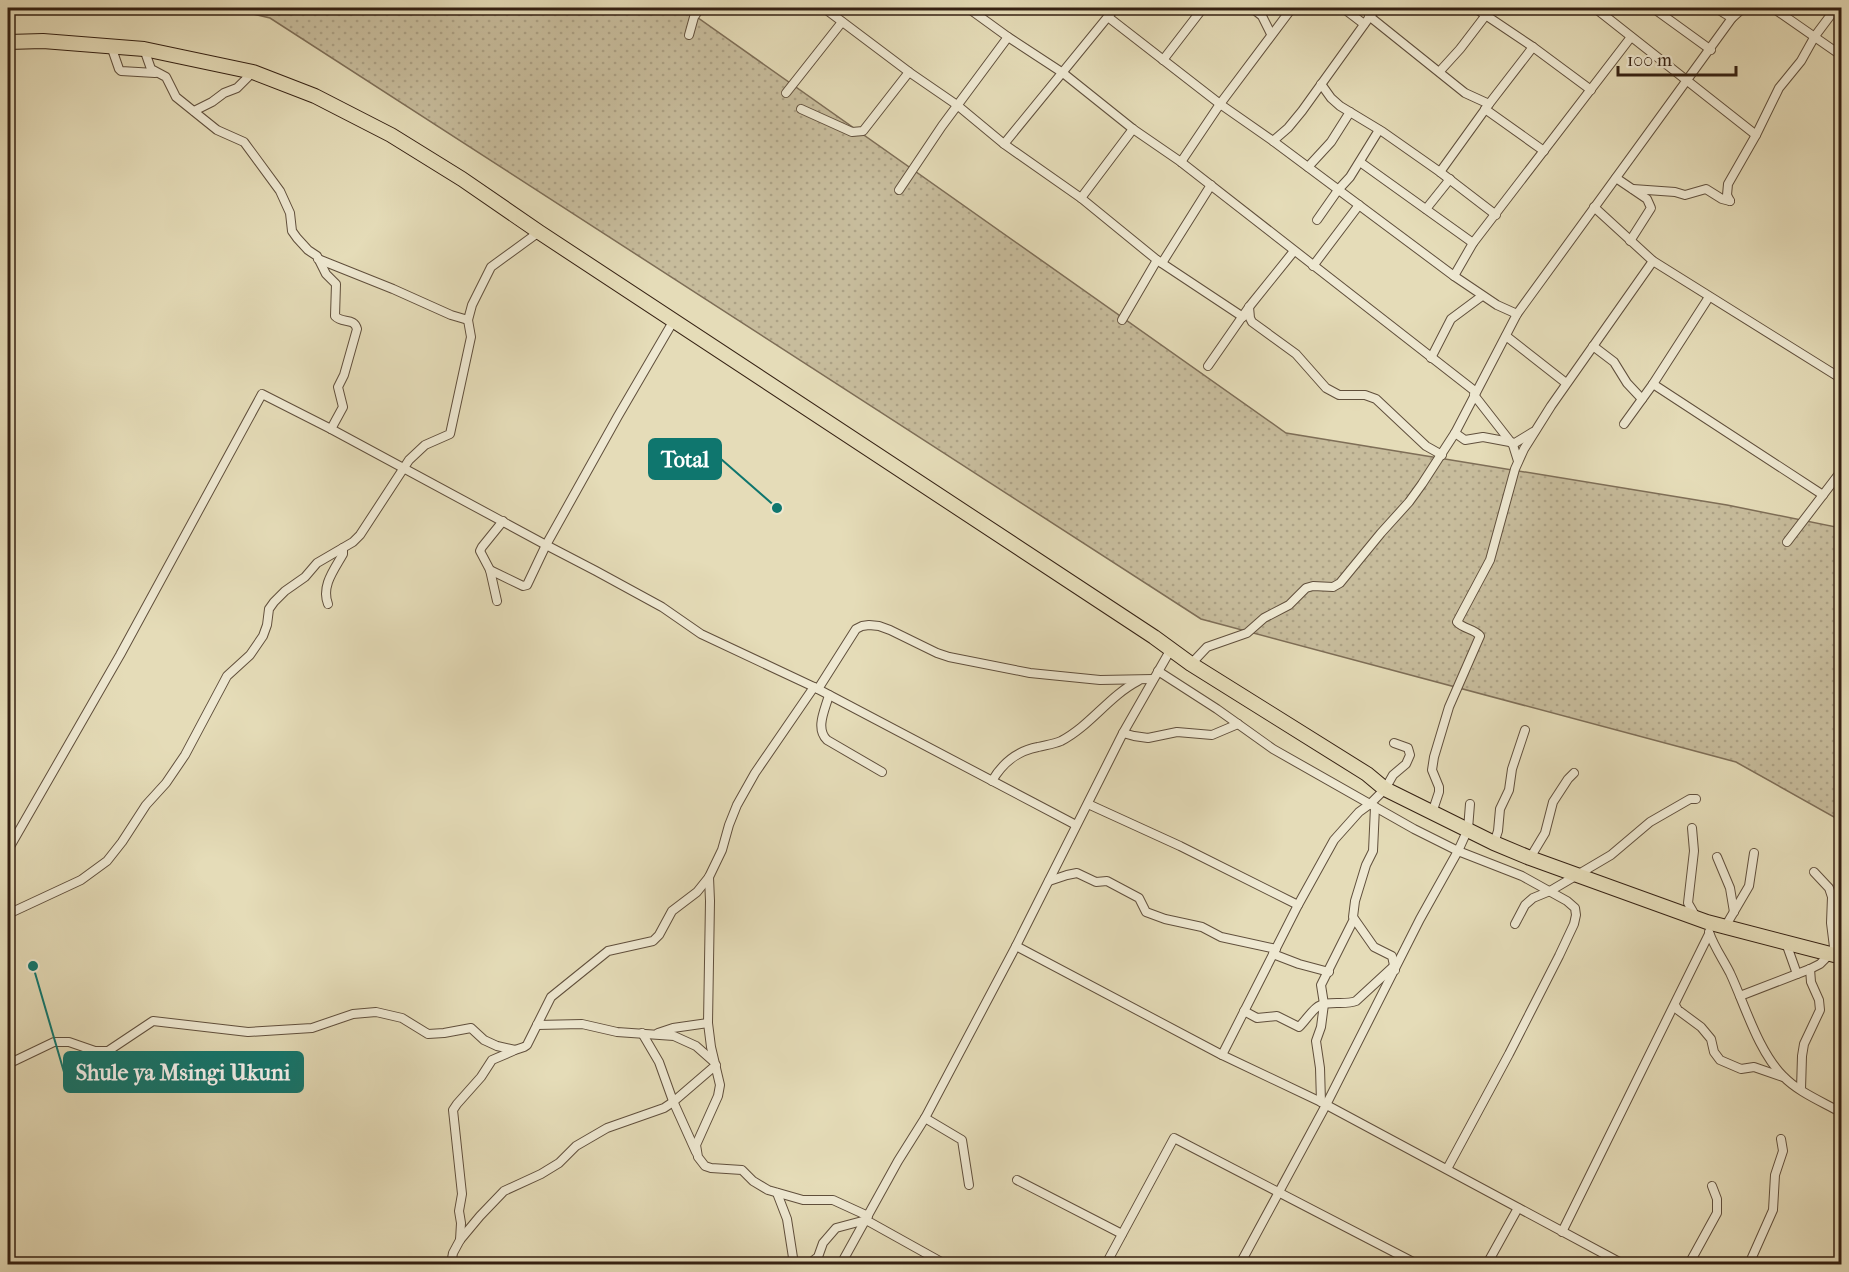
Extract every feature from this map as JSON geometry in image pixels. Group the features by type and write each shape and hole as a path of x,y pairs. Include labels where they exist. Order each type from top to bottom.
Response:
{"highway":[{"path":"8,42 43,41 144,49 253,72 315,96 391,135 462,179 1191,664 1367,774 1385,789 1494,843 1704,925 1725,927 1835,955"}],"street":[{"path":"688,35 694,17 700,8"},
{"path":"824,8 957,105 1004,144 1081,198 1160,261 1243,317"},
{"path":"968,8 1063,73 1133,129 1181,162 1475,394 1512,443 1518,461"},
{"path":"1004,144 1115,8"},
{"path":"1163,60 1203,8"},
{"path":"1252,8 1262,16 1271,34"},
{"path":"1181,162 1220,104 1292,8"},
{"path":"1343,8 1364,24"},
{"path":"1273,141 1295,120 1376,8"},
{"path":"1475,8 1533,46 1591,90"},
{"path":"1595,8 1756,135"},
{"path":"1653,8 1711,50"},
{"path":"1716,8 1732,18"},
{"path":"1191,664 1207,646 1241,637 1264,618 1289,605 1306,588 1333,587 1340,583 1409,502 1455,433 1517,314 1711,50 1732,18 1743,8"},
{"path":"1773,8 1842,56"},
{"path":"1633,189 1687,195 1706,189 1730,201 1727,195 1728,184 1779,88 1801,61 1815,36 1836,8"},
{"path":"1440,71 1486,15"},
{"path":"1370,16 1465,93 1544,151"},
{"path":"1108,17 1220,104 1454,276 1482,296 1517,314"},
{"path":"786,93 842,22"},
{"path":"899,190 957,105 1008,37"},
{"path":"1454,276 1473,243 1631,37"},
{"path":"111,46 118,69 121,71 156,73"},
{"path":"1440,172 1533,46"},
{"path":"144,49 151,69 166,77 174,95 217,130 244,142 280,191 290,213 294,233 318,259 326,274 336,284 335,316 340,320 354,322 357,329 344,375 338,387 343,406 331,429"},
{"path":"194,111 237,88 253,72"},
{"path":"801,109 852,132 863,131 909,72"},
{"path":"1321,84 1331,98 1450,179 1496,214"},
{"path":"1308,167 1331,142 1350,112"},
{"path":"1081,198 1133,129"},
{"path":"1317,220 1360,162 1379,130"},
{"path":"1360,162 1473,243"},
{"path":"1616,178 1647,199 1651,208 1630,241"},
{"path":"1426,209 1450,179"},
{"path":"1122,320 1211,185"},
{"path":"1313,266 1359,205"},
{"path":"1594,207 1653,261 1842,380"},
{"path":"8,914 81,880 107,861 185,755 227,676 250,655 263,636 269,609 274,602 305,577 317,562 353,542 360,535 409,460 425,445 450,433 471,337 468,320 472,306 491,267 539,232"},
{"path":"1208,366 1249,307 1294,251"},
{"path":"318,259 468,320"},
{"path":"1432,813 1439,792 1432,770 1434,757 1449,707 1480,636 1477,632 1462,627 1457,622 1490,560 1496,532 1506,506 1518,461 1566,383 1653,261"},
{"path":"1431,358 1451,318 1482,296"},
{"path":"1624,424 1653,384 1709,297"},
{"path":"1249,307 1252,322 1296,354 1326,388 1339,395 1365,395 1376,399 1426,446 1442,455"},
{"path":"490,570 525,586 618,416 674,320"},
{"path":"1506,336 1566,383"},
{"path":"1593,346 1614,362 1627,383 1642,399"},
{"path":"1653,384 1823,495"},
{"path":"8,850 120,655 262,394 662,607 701,634 816,688 1076,825"},
{"path":"1455,433 1465,440 1483,438 1512,443 1518,442 1538,429"},
{"path":"1787,542 1842,470"},
{"path":"496,601 490,570 480,551 503,521"},
{"path":"328,604 325,594 326,587 343,554 343,548"},
{"path":"8,1064 54,1042 69,1042 108,1052 153,1021 248,1032 312,1028 353,1014 376,1012 402,1018 428,1034 471,1028 496,1047 519,1050 527,1045 551,997 608,951 653,940 659,935 672,911 699,890 709,877 722,850 737,805 755,773 856,629 869,625 890,630 937,653 1029,672 1100,680 1153,679"},
{"path":"841,1264 898,1161 925,1118 1016,946 1123,733 1171,649"},
{"path":"1158,671 1273,749 1372,806 1458,851 1522,876 1573,905 1576,915 1574,924 1509,1054 1447,1169"},
{"path":"992,781 1001,767 1017,754 1064,739 1124,690 1141,680"},
{"path":"829,695 820,728 823,736 882,772"},
{"path":"1123,733 1148,738 1177,732 1212,735 1238,724"},
{"path":"1494,843 1500,812 1509,790 1512,769 1525,730"},
{"path":"1222,1055 1274,951 1335,838 1359,812 1372,806 1394,774 1408,761 1410,754 1406,746 1394,743"},
{"path":"1530,858 1545,833 1553,802 1574,773"},
{"path":"1515,924 1529,902 1611,855 1650,822 1690,799 1696,799"},
{"path":"1088,804 1180,846 1298,905"},
{"path":"1240,1264 1420,919 1458,851 1468,830 1470,804"},
{"path":"1323,1104 1316,1041 1321,1027 1324,1004 1321,986 1354,919 1355,901 1373,851 1372,806"},
{"path":"1692,828 1694,851 1688,903 1704,925 1760,1041 1784,1077 1842,1113"},
{"path":"1725,927 1749,886 1754,853"},
{"path":"1717,857 1730,888 1734,912"},
{"path":"1740,996 1810,969 1835,955 1831,923 1832,897 1828,888 1814,872"},
{"path":"1049,881 1077,873 1096,882 1105,881 1139,898 1146,912 1165,920 1202,927 1221,937 1274,951 1299,964 1329,972"},
{"path":"696,1153 696,1145 718,1096 720,1081 711,1047 708,1023 709,877"},
{"path":"1354,919 1374,946 1392,956 1394,969"},
{"path":"1562,1232 1675,1005 1704,925"},
{"path":"1786,943 1797,974"},
{"path":"1016,946 1222,1055 1323,1104 1447,1169 1610,1261 1623,1264"},
{"path":"1244,1011 1257,1018 1280,1017 1299,1027 1315,1009 1324,1004 1356,1001 1394,969"},
{"path":"1801,1089 1804,1044 1820,1010 1819,1000 1811,982 1810,969"},
{"path":"1675,1005 1678,1010 1701,1027 1711,1039 1714,1052 1720,1060 1741,1069 1754,1067 1784,1077"},
{"path":"656,1034 673,1028 708,1023"},
{"path":"537,1025 582,1024 617,1032 674,1036 688,1041 715,1063"},
{"path":"642,1033 659,1062 673,1102 696,1153 705,1166 742,1170 760,1186 803,1200 839,1201 945,1264"},
{"path":"460,1240 459,1211 462,1194 453,1110 492,1060 514,1050"},
{"path":"451,1264 453,1253 460,1240 480,1215 507,1189 542,1174 592,1136 616,1124 656,1112 673,1102 715,1063"},
{"path":"925,1118 962,1140 969,1185"},
{"path":"1106,1264 1174,1138 1417,1264"},
{"path":"1749,1264 1773,1211 1774,1180 1783,1149 1781,1139"},
{"path":"1017,1180 1122,1234"},
{"path":"1689,1264 1717,1213 1717,1199 1712,1186"},
{"path":"777,1193 787,1219 794,1264"},
{"path":"1487,1264 1518,1208"},
{"path":"809,1264 818,1257 823,1243 836,1228 867,1218"}],"shaded area":[{"path":"228,8 684,8 1286,433 1727,505 1841,528 1841,821 1736,762 1201,619 270,18"}],"place":[{"name":"Total","path":"777,508"},
{"name":"Shule ya Msingi Ukuni","path":"33,966"}]}
